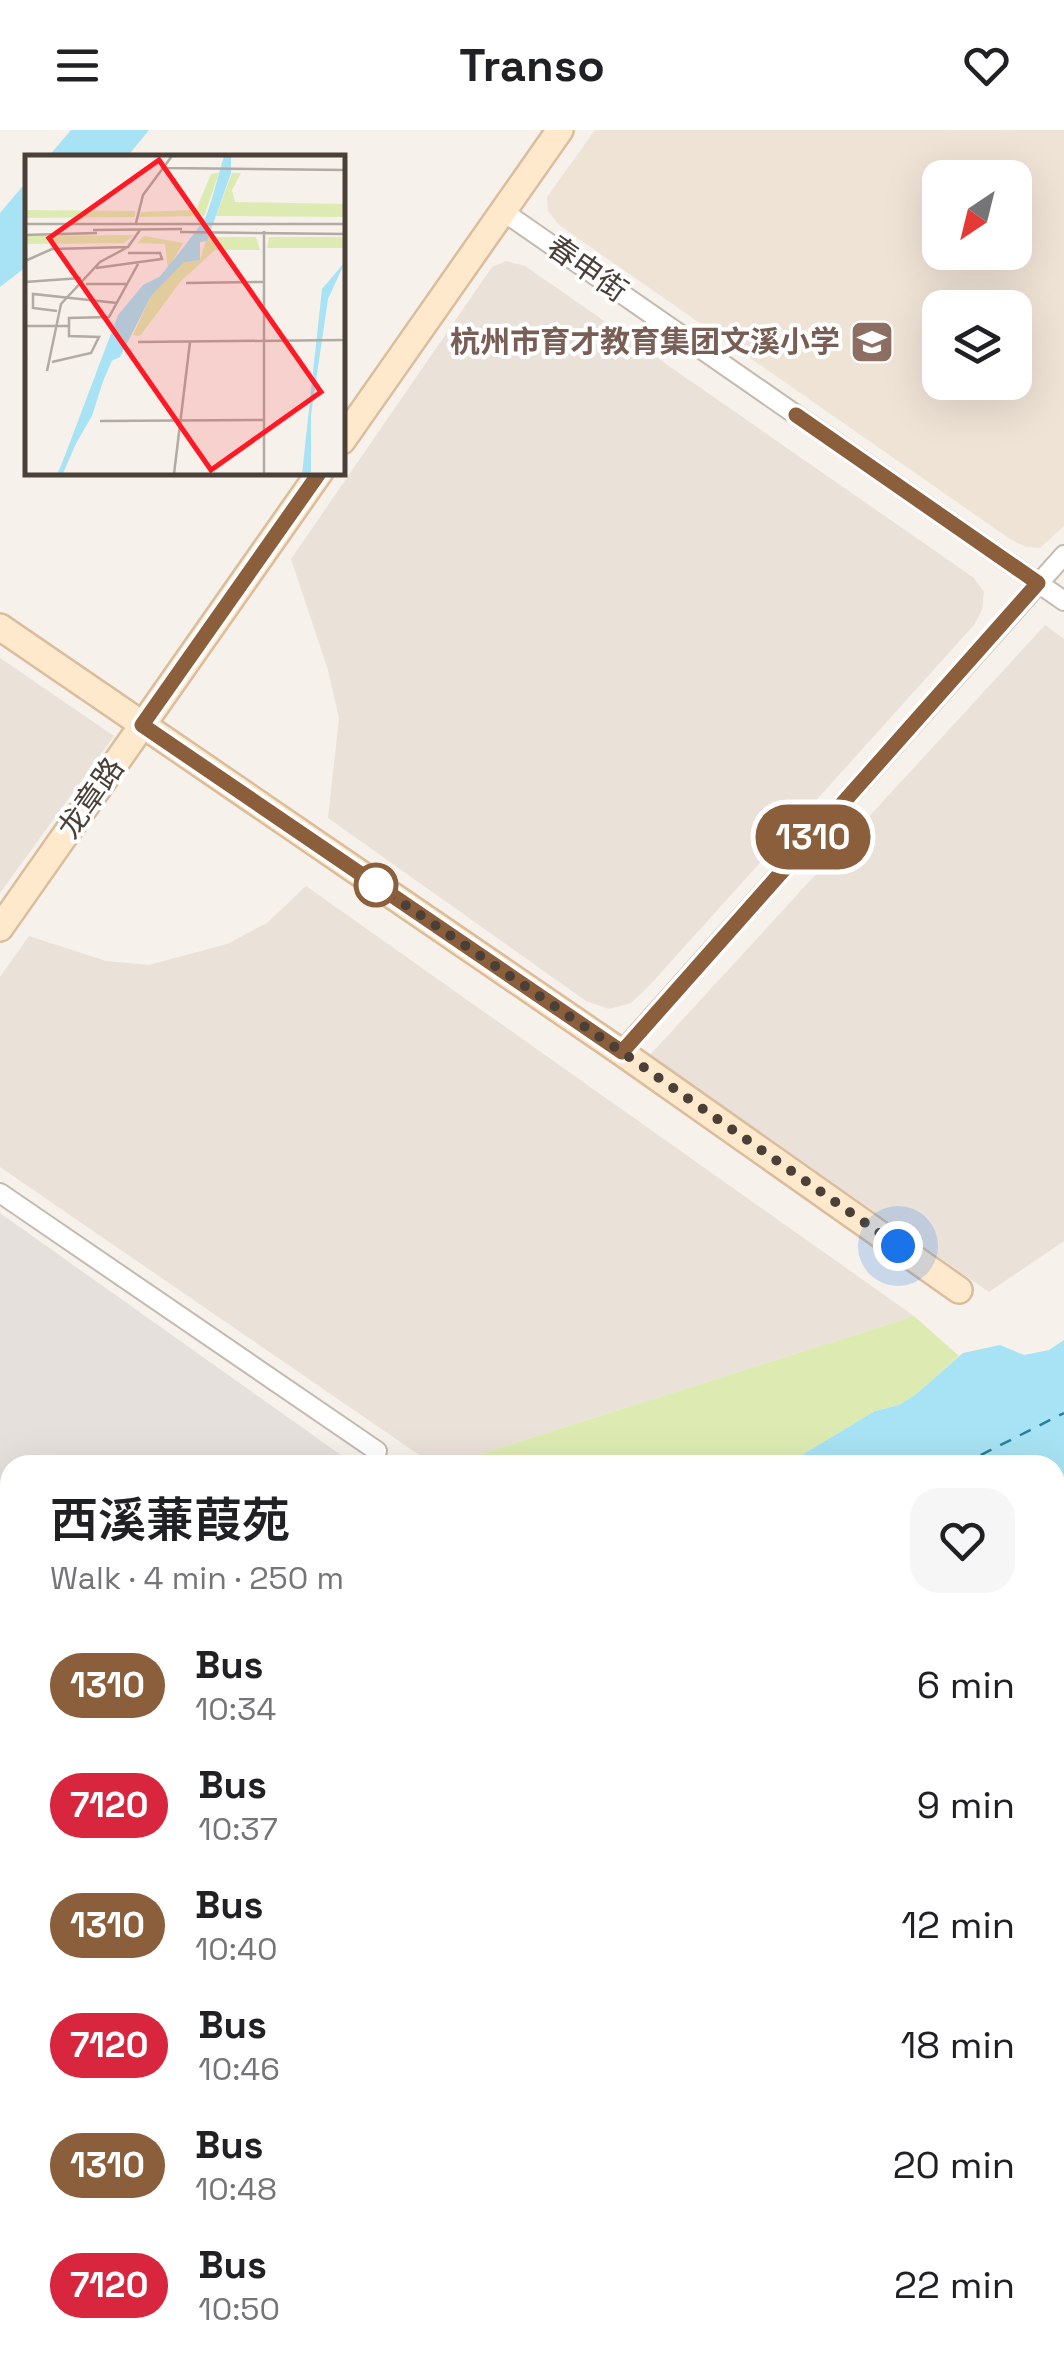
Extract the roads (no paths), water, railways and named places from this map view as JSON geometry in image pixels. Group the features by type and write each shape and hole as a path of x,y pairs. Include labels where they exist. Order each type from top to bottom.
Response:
{"street":[{"path":"345,437 560,130"},
{"name":"春申街","path":"504,212 1064,601"},
{"name":"龙章路","path":"0,928 318,475"},
{"path":"622,1052 1064,555"},
{"path":"0,627 622,1052 959,1290"},
{"path":"0,1193 377,1451"}],"water":[{"path":"71,130 149,130 129,155 50,155"},
{"path":"25,183 25,268 0,287 0,213"},
{"path":"1064,1340 1064,1455 802,1455 875,1411 899,1405 915,1395 963,1353 1000,1345 1024,1355 1049,1350"}],"place":[{"name":"杭州市育才教育集团文溪小学","path":"872,342"}]}
